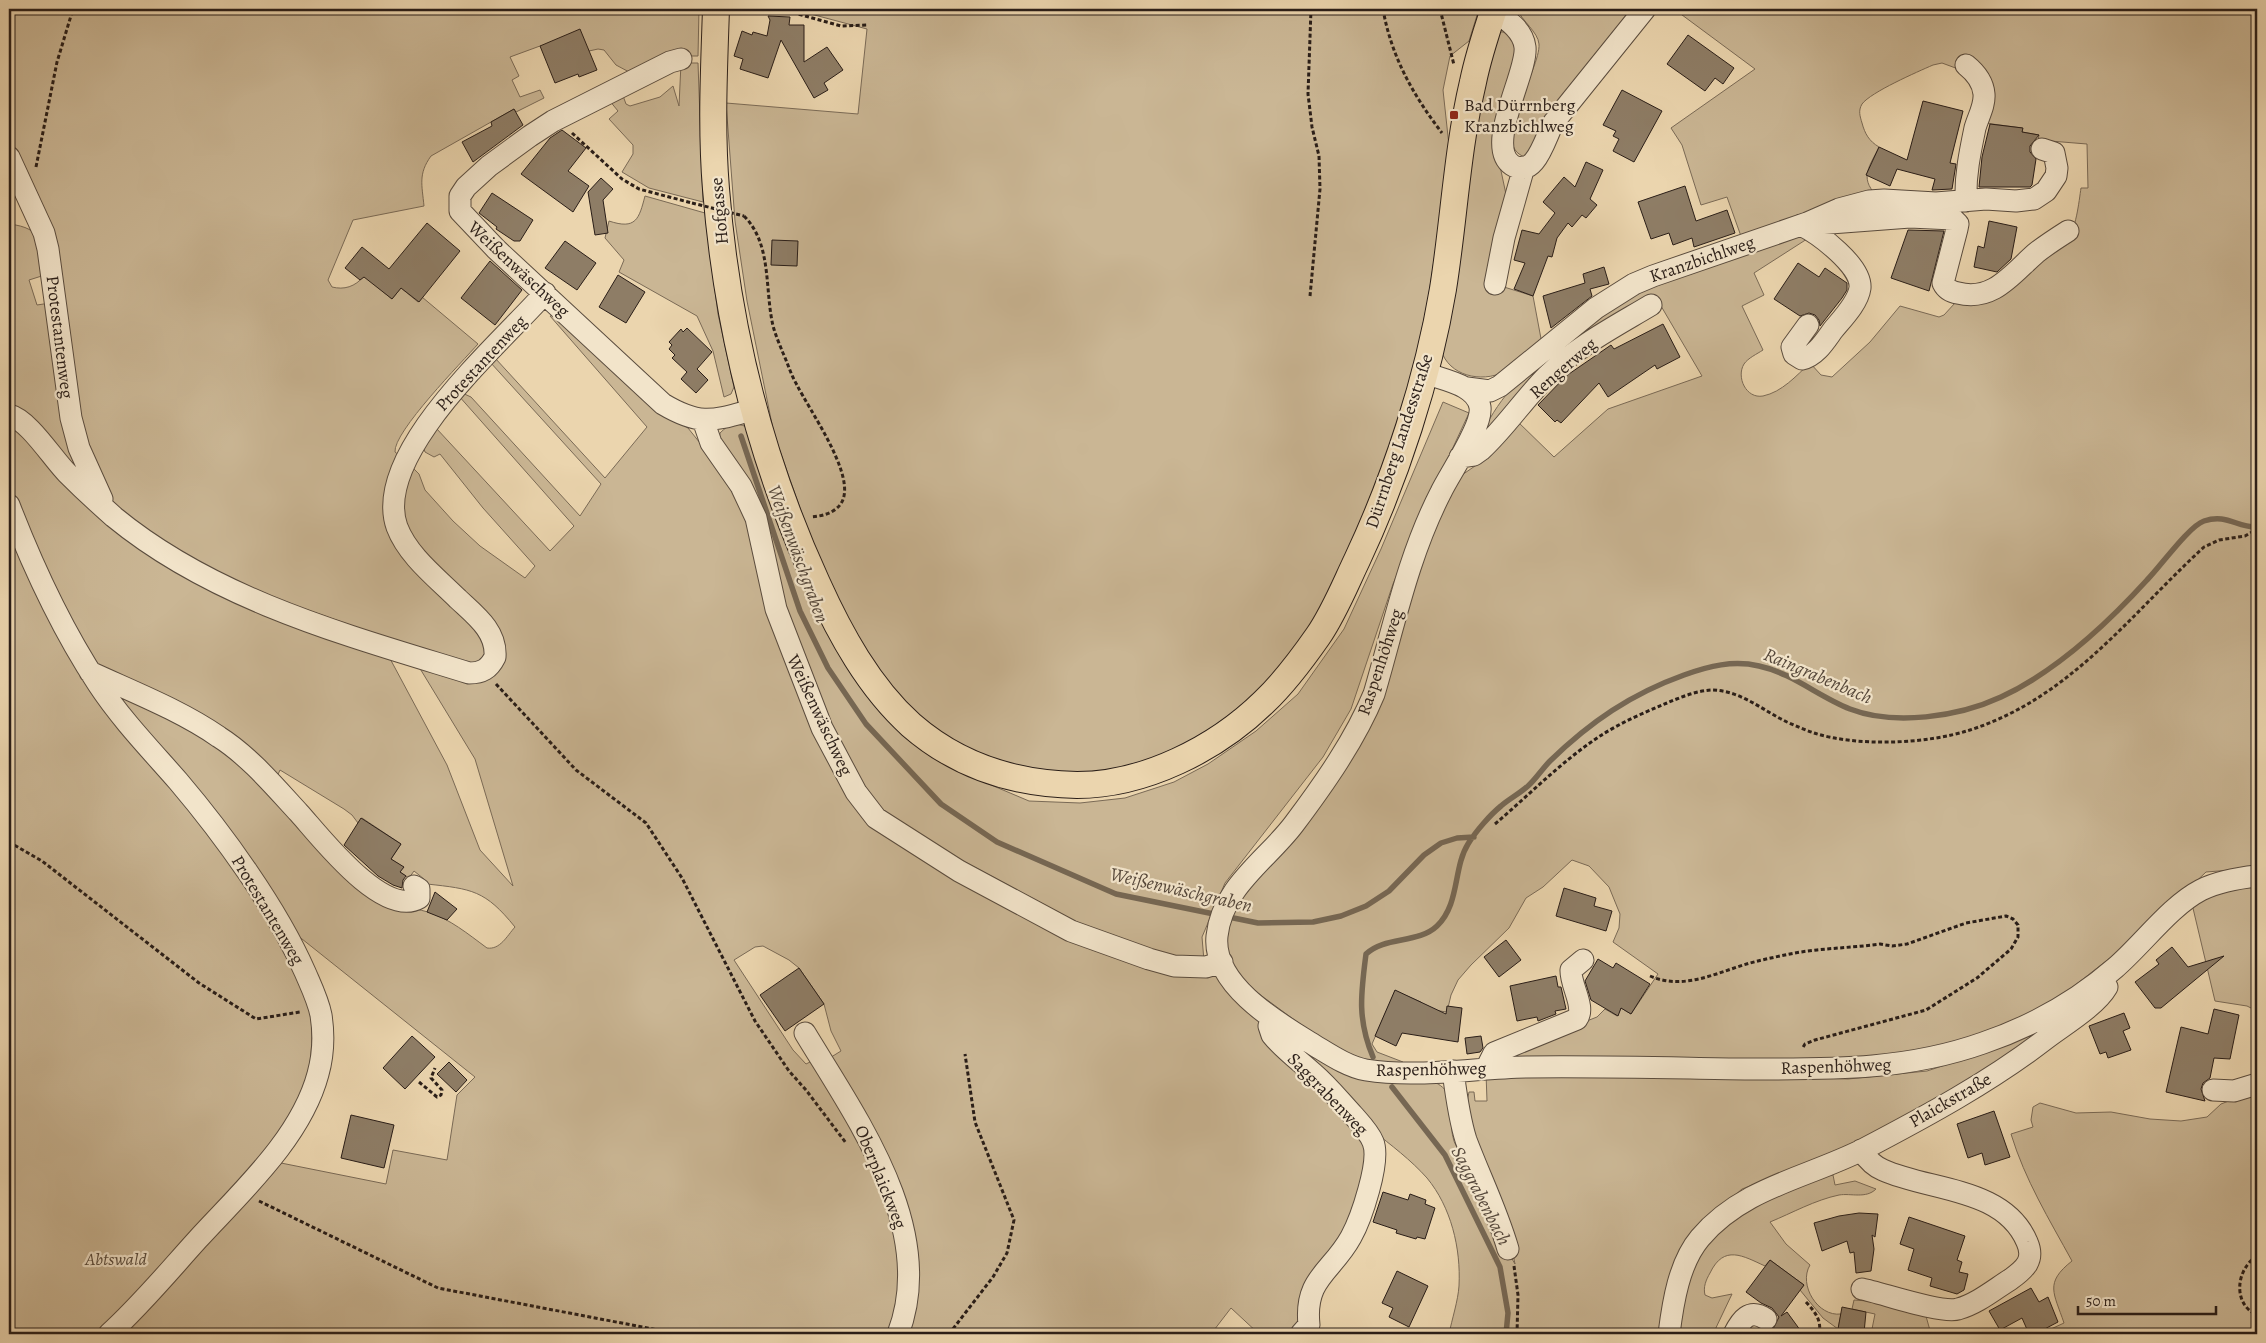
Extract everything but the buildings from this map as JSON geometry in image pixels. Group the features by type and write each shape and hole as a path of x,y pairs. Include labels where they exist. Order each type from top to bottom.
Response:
{"main road":[{"name":"Hofgasse","path":"716,9 713,124 716,188 733,322 752,410"},
{"name":"Dürrnberg Landesstraße","path":"752,410 788,516 832,614 856,657 889,702 912,726 944,749 980,768 1014,779 1052,784 1086,785 1125,779 1163,767 1202,748 1231,730 1265,702 1294,668 1322,631 1374,524 1424,373 1442,289 1460,158 1473,81 1494,10"}],"street":[{"path":"1494,10 1511,23 1522,38 1525,48 1524,60 1511,100 1504,141 1508,160 1512,165 1524,167 1534,163 1540,155 1548,132 1554,122 1645,9"},
{"name":"Weißenwäschweg","path":"681,60 670,62 553,120 490,166 466,187 460,196 459,206 462,216 663,404 690,418 702,420 723,418 752,410"},
{"path":"1966,65 1978,76 1982,86 1984,101 1976,126 1967,173 1966,201"},
{"name":"Kranzbichlweg","path":"1467,388 1490,390 1506,381 1590,312 1634,284 1680,265 1801,225 1839,209 1869,201 1884,200 1936,203 2025,200 2041,196 2052,184 2057,168 2054,153 2042,149"},
{"name":"Protestantenweg","path":"9,157 44,233 48,249 65,384 79,448 103,501 114,516"},
{"path":"1495,284 1504,238 1524,167"},
{"path":"1801,225 1910,217 1953,218 1958,224 1943,283 1945,287 1955,293 1973,296 1994,290 2007,282 2036,254 2068,231"},
{"path":"1801,225 1822,238 1843,257 1858,276 1860,283 1858,295 1846,314 1818,348 1810,356 1802,359 1794,354 1792,347 1808,325"},
{"name":"Protestantenweg","path":"9,415 22,421 67,473 114,516 184,567 220,586 258,602 387,648 469,673 478,673 485,670 495,657 496,648 493,640 478,618 421,562 403,540 395,519 394,496 403,468 428,424 446,398 545,293"},
{"name":"Rengerweg","path":"1460,457 1474,455 1485,446 1541,382 1568,358 1598,337 1651,305"},
{"path":"1424,373 1467,388 1478,400 1479,421"},
{"name":"Raspenhöhweg","path":"1506,381 1479,421 1440,493 1412,558 1374,694 1366,712 1339,759 1292,826 1240,882 1222,915 1217,950 1222,962 1238,987 1272,1018 1324,1051 1366,1070 1453,1071 1523,1067 1870,1068 1959,1052 2076,1006 2190,896 2215,884 2257,876"},
{"name":"Weißenwäschweg","path":"702,420 711,443 741,486 756,518 776,609 805,689 822,728 856,792 876,818 959,871 1071,931 1149,960 1174,966 1206,967 1222,962"},
{"name":"Protestantenweg","path":"9,505 27,551 62,624 90,672 132,730 202,811 268,906 292,945 314,992 320,1013 322,1036 318,1074 301,1115 274,1155 109,1334"},
{"path":"90,672 219,737 254,766 343,864 383,894 414,902 419,898 420,893 414,886"},
{"path":"1486,1069 1494,1053 1577,1019 1579,1007 1571,980 1571,970 1583,960"},
{"name":"Plaickstraße","path":"1669,1334 1684,1266 1699,1240 1718,1218 1747,1199 1771,1187 1861,1150 1981,1083 2028,1053 2076,1006"},
{"name":"Saggrabenweg","path":"1272,1018 1269,1026 1272,1035 1342,1103 1368,1134 1376,1149 1372,1174 1357,1224 1345,1247 1314,1287 1307,1309 1305,1330"},
{"name":"Oberplaickweg","path":"806,1033 867,1137 894,1198 902,1223 908,1255 909,1288 906,1313 898,1334"},
{"path":"1453,1071 1466,1139 1500,1222 1508,1249"},
{"path":"2213,1090 2234,1091 2257,1084"},
{"path":"1861,1150 1872,1164 1885,1172 1918,1183 1973,1196 1988,1203 2016,1225 2026,1238 2031,1256 2026,1267 2021,1272 1957,1309 1944,1309 1862,1289"},
{"path":"1734,1334 1748,1315 1758,1314 1766,1319"}],"path":[{"path":"36,173 57,62 73,9"},
{"path":"780,9 841,26 868,25"},
{"path":"1310,296 1320,189 1319,156 1312,127 1308,94 1311,9"},
{"path":"1384,9 1387,29 1397,61 1412,91 1460,158"},
{"path":"1440,9 1454,67 1473,81"},
{"path":"553,120 578,137 622,179 630,184 639,189 744,216 759,235 764,252 766,286 776,332 796,383 838,462 844,483 844,497 839,506 830,513 808,517 788,516"},
{"path":"1495,824 1600,736 1649,710 1685,695 1710,690 1755,702 1784,720 1814,734 1853,740 1892,742 1932,739 1970,730 2006,716 2047,693 2085,664 2204,547 2218,540 2236,538 2256,530"},
{"path":"485,670 501,691 576,770 646,823 682,878 756,1021 789,1071 850,1147"},
{"path":"9,842 42,861 199,983 229,1003 256,1019 300,1012 322,1036"},
{"path":"1650,976 1663,981 1688,981 1752,962 1795,953 1880,944 1892,946 1907,944 1966,923 2006,916 2013,919 2018,926 2018,937 2011,949 1961,990 1926,1010 1806,1044 1800,1052 1798,1069"},
{"path":"950,1334 993,1277 1007,1253 1014,1220 975,1122 965,1054"},
{"path":"419,1082 437,1097 441,1095 440,1087 431,1078 435,1068"},
{"path":"241,1192 334,1239 438,1288 679,1334"},
{"path":"1508,1249 1515,1270 1518,1295 1517,1334"},
{"path":"2257,1256 2243,1270 2240,1287 2243,1302 2251,1312 2257,1315"},
{"path":"1806,1302 1817,1315 1820,1322 1819,1334"}],"green space":[{"path":"9,9 699,9 698,56 681,56 631,73 616,65 604,50 598,49 589,51 540,46 510,57 519,76 512,80 520,97 540,90 544,98 516,112 514,109 431,156 424,168 423,174 424,206 353,220 328,280 332,287 345,288 357,283 364,276 392,299 401,288 418,302 422,297 478,344 416,414 397,442 395,452 400,456 389,512 477,624 487,644 482,663 458,663 211,576 111,503 80,430 40,212 9,145"},
{"path":"792,9 1479,9 1469,41 1450,56 1443,90 1450,155 1428,300 1409,391 1372,502 1306,636 1270,682 1226,721 1175,751 1125,769 1074,776 1035,771 990,759 953,742 911,710 876,668 848,620 819,562 774,434 747,301 735,221 726,103 858,114 867,29"},
{"path":"1517,9 1639,9 1525,157 1515,150 1512,138 1519,105 1537,56 1539,44 1536,35"},
{"name":"Abtswald","path":"1674,9 2257,9 2257,868 2206,872 2142,933 2074,986 2031,1015 2009,1026 1968,1041 1932,1051 1842,1061 1500,1058 1520,1047 1597,1017 1605,1009 1617,1016 1621,1008 1631,1014 1658,974 1613,942 1619,928 1620,914 1609,887 1589,866 1572,860 1543,887 1526,898 1509,928 1458,980 1451,995 1447,1012 1418,1008 1421,1002 1395,991 1372,1044 1377,1052 1403,1062 1405,1078 1423,1079 1433,1082 1443,1087 1447,1092 1452,1102 1452,1132 1454,1141 1479,1181 1508,1253 1515,1264 1506,1230 1468,1124 1467,1103 1469,1092 1474,1092 1475,1101 1487,1101 1486,1073 1676,1073 1848,1079 1927,1071 1988,1051 2069,1010 2070,1014 2065,1019 2019,1053 1938,1100 1837,1152 1742,1189 1712,1215 1679,1259 1665,1317 1663,1334 1449,1334 1459,1286 1459,1272 1456,1243 1448,1215 1435,1189 1421,1171 1372,1130 1366,1136 1372,1150 1372,1162 1349,1235 1315,1279 1303,1310 1302,1325 1293,1334 1259,1334 1231,1308 1211,1334 905,1334 915,1310 916,1261 906,1209 877,1145 828,1059 841,1051 831,1031 824,1004 799,968 789,960 763,946 755,947 734,960 793,1050 806,1064 814,1060 852,1122 873,1165 890,1210 904,1264 902,1300 892,1334 9,1334 9,224 29,229 39,239 42,246 48,274 29,280 37,305 50,303 60,387 70,428 84,469 106,513 132,538 182,571 210,586 268,611 387,653 447,765 480,850 513,886 475,759 416,662 480,680 493,675 501,664 503,643 492,626 436,572 410,540 401,520 400,498 409,469 413,468 419,474 425,490 453,521 480,546 525,578 535,566 483,508 440,454 434,457 425,452 422,443 428,433 436,428 550,551 574,526 458,395 460,392 471,397 580,516 601,484 490,362 495,358 605,478 647,427 550,316 555,315 652,404 688,428 736,488 750,514 759,540 766,590 808,712 842,779 865,814 901,843 1060,934 1149,968 1203,975 1219,973 1253,1009 1293,1038 1340,1067 1359,1060 1334,1049 1255,991 1235,970 1226,946 1225,929 1239,900 1302,828 1360,741 1384,689 1419,560 1450,488 1459,477 1475,466 1516,420 1554,457 1608,409 1702,376 1661,306 1653,298 1605,325 1563,356 1526,393 1490,434 1480,442 1490,419 1507,394 1528,370 1554,346 1581,324 1634,289 1693,264 1802,232 1807,239 1754,273 1764,295 1742,306 1763,350 1744,364 1741,375 1742,381 1747,391 1757,396 1763,396 1783,387 1810,363 1821,375 1832,377 1870,342 1900,306 1939,317 1944,315 1955,303 1990,298 2006,289 2045,251 2066,240 2072,230 2081,188 2088,188 2087,144 2038,140 2039,135 2022,132 2022,128 1985,123 1990,105 1987,79 1976,64 1968,58 1961,70 1942,63 1933,65 1884,88 1862,104 1860,114 1865,131 1870,140 1879,147 1867,177 1871,189 1876,195 1850,200 1742,239 1727,197 1701,205 1682,145 1671,128 1755,69","holes":["280,770 344,809 358,823 362,818 401,844 391,859 403,867 400,872 409,878 414,871 427,884 467,890 486,898 515,927 499,945 487,948 459,927 444,919 428,912 383,899 363,887 321,848 270,792","251,869 292,931 475,1077 457,1095 447,1160 393,1150 386,1184 276,1162 123,1330 112,1319 196,1231 257,1163 288,1122 307,1083 311,1058 312,1029 308,995 287,948 241,877"]},
{"path":"1500,32 1507,32 1512,36 1517,54 1497,152 1507,199 1504,287 1533,296 1542,344 1519,363 1504,372 1486,377 1476,377 1467,375 1451,366 1441,350 1480,94"},
{"path":"681,63 698,63 703,202 649,188 622,172 633,154 633,145 609,119 618,111 609,100 622,93 626,104 630,106 660,97 673,86 679,106"},
{"path":"645,196 705,213 718,314 734,387 731,394 724,397 713,351 697,316 619,272 624,260 605,238 609,221 625,224 635,220 641,211"},
{"path":"1443,402 1469,413 1430,497 1393,584 1351,709 1323,757 1225,883 1202,937 1204,961 1157,953 1097,933 900,827 870,799 827,725 719,442 720,433 729,426 736,424 747,427 782,534 806,590 834,639 958,771 1029,801 1080,803 1125,798 1174,782 1208,764 1256,731 1298,694 1344,629 1381,549"},
{"path":"2257,883 2257,1011 2247,1006 2215,1001 2192,904 2199,899"},
{"path":"2257,1090 2257,1334 2040,1334 2064,1323 2054,1289 2058,1276 2072,1261 2030,1183 2011,1134 2033,1127 2031,1120 2033,1107 2040,1103 2076,1113 2111,1112 2150,1119 2181,1121 2207,1117 2221,1104"},
{"path":"1833,1175 1835,1185 1855,1181 1876,1189 1863,1195 1830,1197 1770,1222 1786,1244 1810,1265 1807,1273 1808,1290 1818,1305 1833,1314 1841,1314 1838,1329 1823,1318 1800,1290 1804,1285 1770,1260 1765,1266 1742,1256 1728,1255 1721,1258 1715,1264 1704,1289 1705,1295 1712,1298 1732,1294 1713,1334 1676,1334 1688,1279 1706,1242 1749,1205 1824,1176"},
{"path":"1854,1300 1882,1302 1924,1309 1931,1334 1871,1334 1875,1314 1852,1309"}],"waterway":[{"name":"Weißenwäschgraben","path":"741,436 800,611 828,668 866,724 941,804 997,842 1116,894 1258,923 1313,922 1341,916 1366,906 1389,891 1424,855 1441,843 1457,838 1474,837"},
{"name":"Raingrabenbach","path":"1373,1057 1362,1018 1366,954 1374,948 1421,935 1437,926 1444,917 1453,897 1463,854 1471,839 1483,824 1501,806 1528,786 1550,761 1580,734 1629,700 1693,672 1721,665 1749,664 1783,674 1839,704 1867,714 1906,718 1926,717 1965,710 2001,697 2022,686 2080,646 2115,614 2153,574 2183,538 2198,524 2212,519 2219,519 2257,527"},
{"name":"Saggrabenbach","path":"1392,1087 1445,1155 1500,1267 1508,1313 1506,1334"}],"place":[{"name":"Bad Dürrnberg Kranzbichlweg","path":"1454,115"}]}
